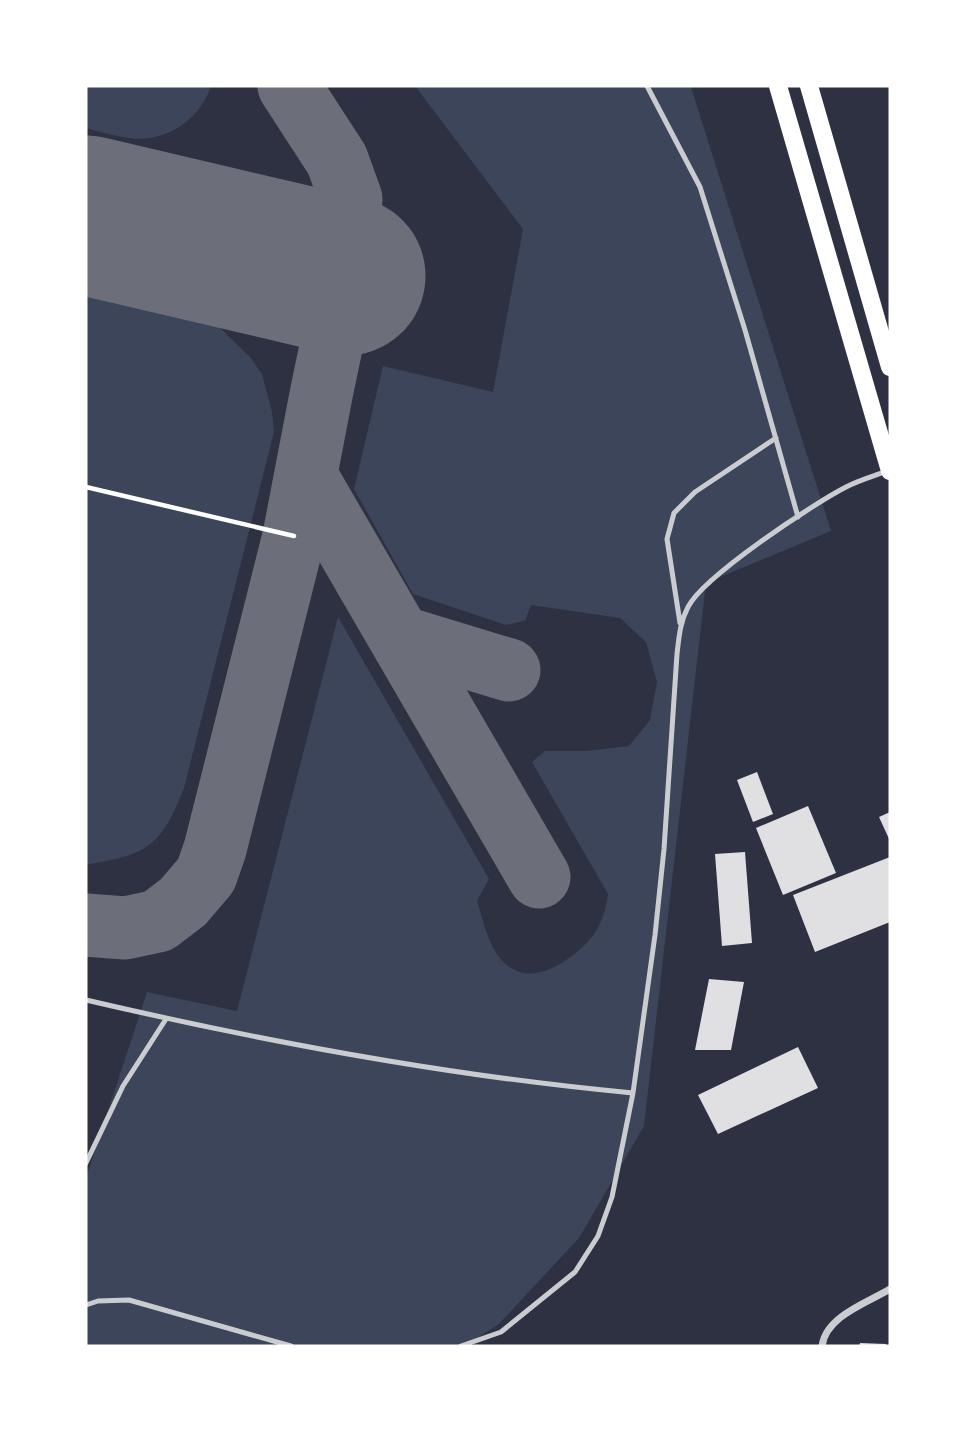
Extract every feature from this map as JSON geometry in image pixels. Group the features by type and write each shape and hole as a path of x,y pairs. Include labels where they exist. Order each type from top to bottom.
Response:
{"main road":[{"path":"778,86 890,471"},
{"path":"809,86 890,367"},
{"path":"800,163 829,155"}],"street":[{"path":"822,1346 824,1336 837,1320 890,1289"}],"lane":[{"path":"647,86 700,187 745,330 798,517"},
{"path":"461,1346 501,1332 575,1272 598,1236 612,1197 633,1093 655,935 681,624 667,539 674,513 695,492 776,438"},
{"path":"681,624 688,605 718,574 798,517 848,486 890,471"},
{"path":"86,1000 166,1019 507,1081 633,1093"},
{"path":"86,1163 123,1086 166,1019"},
{"path":"86,1305 98,1301 129,1300 291,1346"}],"path":[{"path":"86,486 294,536"}],"shaded area":[{"path":"86,86 211,86 199,109 180,127 156,137 143,139 86,128"},
{"path":"415,86 691,87 831,531 706,583 644,1126 579,1238 499,1324 465,1346 86,1346 86,1178 147,992 237,1011 338,617 489,879 477,901 490,940 500,958 515,970 524,973 545,971 556,966 590,939 600,924 606,906 608,894 532,762 545,751 587,751 629,746 650,720 657,682 646,642 620,618 531,605 525,621 506,625 413,594 354,489 383,366 493,392 523,229"},
{"path":"86,293 215,323 250,357 262,374 274,432 184,788 176,807 151,844 126,856 89,864 86,864"}],"building":[{"path":"757,772 773,814 753,822 737,780"},
{"path":"808,806 836,873 783,895 756,828"},
{"path":"890,812 890,841 879,817"},
{"path":"745,852 752,943 722,946 715,854"},
{"path":"890,857 890,922 815,952 793,895"},
{"path":"709,979 744,982 731,1050 695,1050"},
{"path":"798,1047 818,1088 718,1134 698,1095"},
{"path":"860,1343 886,1344 886,1346 859,1346"}],"taxiway":[{"path":"86,925 125,928 158,921 183,902 206,875 215,849 294,536 346,276 351,199 337,160 289,86"},
{"path":"306,476 539,877"},
{"path":"400,637 509,670"}],"runway":[{"path":"86,215 346,276"}]}
